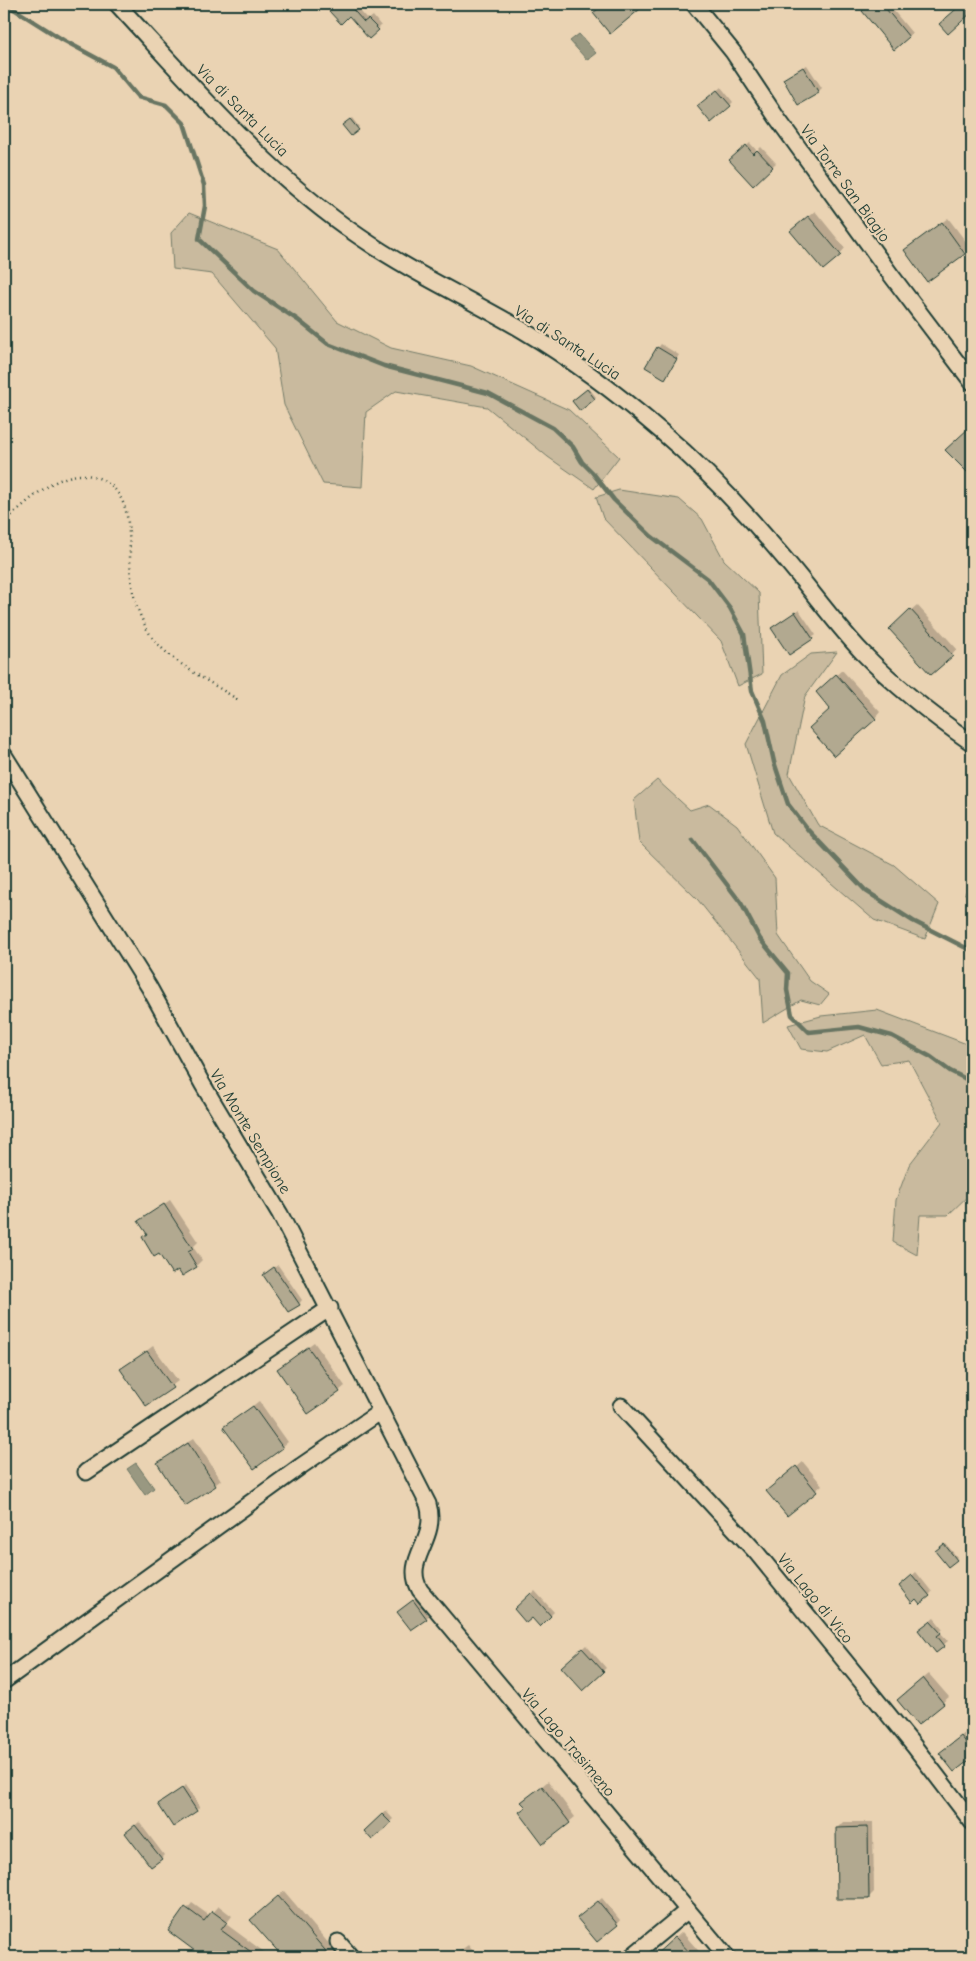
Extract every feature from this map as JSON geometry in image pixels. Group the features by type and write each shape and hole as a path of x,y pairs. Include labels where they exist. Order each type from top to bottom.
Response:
{"street":[{"name":"Via di Santa Lucia","path":"117,4 208,102 259,153 333,217 398,261 522,330 574,363 612,390 664,433 707,473 753,522 861,650 913,698 972,743"},
{"name":"Via Torre San Biagio","path":"694,4 733,52 777,118 885,267 972,382"},
{"name":"Via Monte Sempione","path":"4,755 149,987 203,1085 280,1214 330,1308 380,1412 428,1504 431,1525 426,1540"},
{"path":"86,1472 330,1308"},
{"name":"Via Lago di Vico","path":"621,1406 756,1552 908,1739 972,1822"},
{"path":"4,1681 301,1466 380,1412"},
{"name":"Via Lago Trasimeno","path":"426,1540 414,1568 416,1582 420,1590 727,1957"},
{"path":"631,1957 688,1910"},
{"path":"338,1942 351,1957"}],"path":[{"path":"4,522 39,492 63,479 89,476 109,483 119,494 125,510 130,586 136,606 147,630 160,646 176,659 238,700"}],"shaded area":[{"path":"579,34 596,53 587,60 570,41"},
{"path":"189,213 278,249 337,321 391,348 471,366 569,410 619,457 594,489 548,457 487,407 396,391 366,412 362,487 323,484 284,405 275,348 212,274 173,269 171,233"},
{"path":"619,490 679,499 702,519 724,560 759,593 762,674 738,686 721,641 603,518 596,497"},
{"path":"837,652 805,696 789,774 818,825 894,865 939,904 925,939 874,920 773,833 746,744 782,675 811,654"},
{"path":"657,780 690,810 709,804 737,825 775,878 778,935 810,981 829,994 820,1005 801,1000 763,1023 760,978 698,900 639,842 634,800"},
{"path":"877,1010 972,1046 972,1194 948,1215 920,1215 917,1255 893,1242 896,1200 909,1165 942,1122 909,1060 881,1064 865,1035 827,1052 801,1049 788,1025 821,1016"},
{"path":"136,1463 154,1488 145,1495 127,1469"}],"building":[{"path":"338,4 348,4 364,22 368,19 379,30 369,39 349,16 341,24 329,11"},
{"path":"604,4 646,4 610,34 593,13"},
{"path":"870,4 882,4 909,37 894,50 862,11"},
{"path":"962,4 972,4 972,12 948,34 939,24"},
{"path":"803,67 819,93 798,105 783,79"},
{"path":"717,90 731,106 711,123 697,106"},
{"path":"350,119 359,130 351,136 342,125"},
{"path":"746,145 753,154 757,150 773,167 753,186 729,160"},
{"path":"808,216 841,255 823,270 790,231"},
{"path":"942,222 965,254 927,282 904,250"},
{"path":"657,347 677,359 665,379 645,367"},
{"path":"587,389 595,399 580,411 572,401"},
{"path":"969,428 972,431 972,473 970,475 945,450"},
{"path":"910,609 953,656 931,675 889,629"},
{"path":"795,612 813,639 789,655 771,628"},
{"path":"836,674 876,719 834,756 809,728 830,709 816,692"},
{"path":"970,884 972,885 972,897 965,894"},
{"path":"164,1204 193,1249 188,1252 197,1267 182,1276 178,1270 172,1274 159,1254 154,1257 142,1237 147,1234 138,1221"},
{"path":"274,1267 300,1305 288,1312 263,1275"},
{"path":"308,1347 340,1392 308,1414 277,1369"},
{"path":"147,1351 173,1388 146,1406 120,1369"},
{"path":"253,1406 283,1448 254,1469 223,1427"},
{"path":"188,1443 216,1486 185,1506 157,1463"},
{"path":"796,1466 817,1492 787,1516 766,1491"},
{"path":"944,1544 957,1560 948,1567 935,1551"},
{"path":"912,1575 930,1596 920,1604 916,1599 912,1603 899,1586"},
{"path":"531,1593 551,1616 540,1627 532,1618 526,1623 514,1609"},
{"path":"413,1600 427,1619 411,1630 397,1612"},
{"path":"930,1621 941,1633 937,1636 945,1646 936,1653 918,1630"},
{"path":"582,1648 604,1672 583,1691 561,1667"},
{"path":"923,1678 944,1704 918,1725 897,1700"},
{"path":"961,1736 972,1750 972,1758 954,1772 939,1753"},
{"path":"542,1786 570,1823 543,1844 519,1812 526,1807 521,1802"},
{"path":"182,1788 197,1811 173,1827 158,1804"},
{"path":"382,1814 391,1823 372,1840 364,1831"},
{"path":"135,1825 162,1859 151,1867 125,1833"},
{"path":"868,1827 869,1899 837,1899 836,1828"},
{"path":"278,1896 331,1957 283,1957 250,1920"},
{"path":"598,1901 618,1925 597,1942 577,1918"},
{"path":"185,1907 204,1921 212,1911 227,1922 221,1930 258,1957 203,1957 168,1931"},
{"path":"675,1937 694,1957 654,1956"}],"waterway":[{"path":"6,4 63,40 113,67 138,97 166,105 184,123 204,185 205,206 199,239 254,291 298,320 328,344 384,366 488,393 553,428 573,447 582,462 614,500 651,536 708,579 730,608 744,634 752,691 765,721 774,762 788,804 808,830 866,891 913,921 972,951"},
{"path":"693,840 741,903 760,939 788,973 787,990 792,1015 809,1032 859,1027 892,1036 972,1082"}]}
